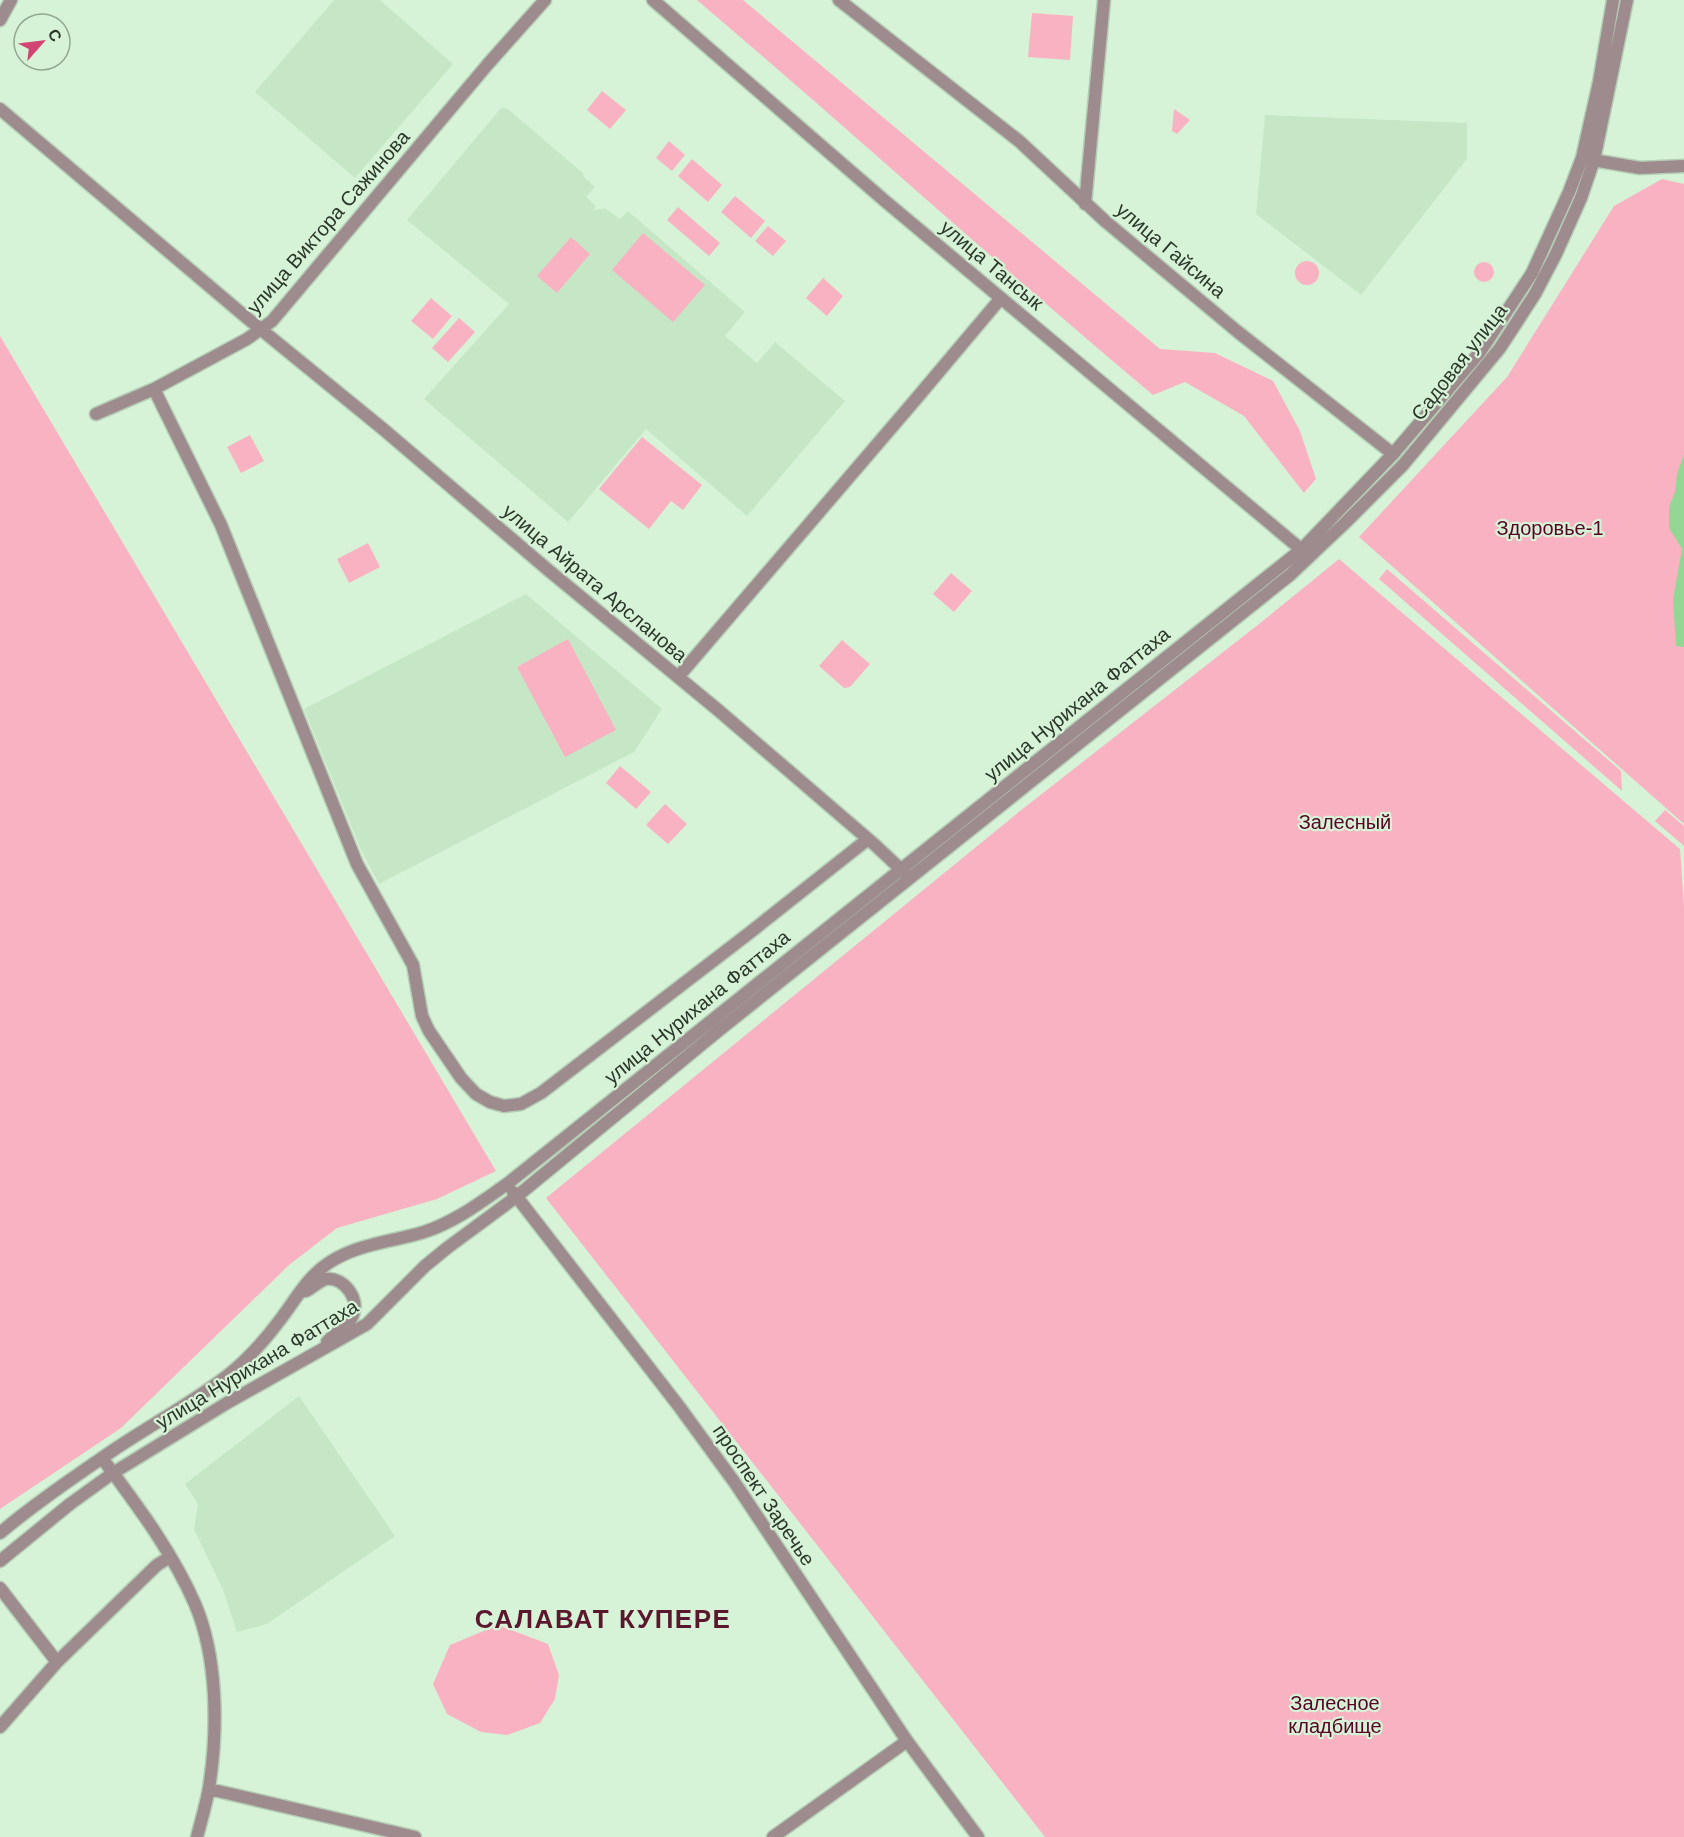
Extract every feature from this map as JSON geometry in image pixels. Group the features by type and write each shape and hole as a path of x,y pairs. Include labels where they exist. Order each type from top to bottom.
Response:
{"street":[{"path":"0,21 11,0"},
{"name":"улица Виктора Сажинова","path":"96,414 154,389 272,321 488,64 545,0"},
{"name":"улица Тансык","path":"653,0 885,201 1306,553"},
{"path":"839,0 1026,147 1085,204"},
{"name":"улица Гайсина","path":"1104,0 1085,204 1238,332 1393,454"},
{"path":"1588,159 1613,0"},
{"path":"1588,159 1627,0"},
{"name":"улица Айрата Арсланова","path":"0,109 678,677 906,874"},
{"path":"1588,159 1640,168 1684,166"},
{"name":"Садовая улица","path":"1306,553 1480,352 1522,291 1569,192 1588,159"},
{"name":"Садовая улица","path":"1306,553 1403,465 1500,348 1535,294 1556,254 1581,198 1588,159"},
{"path":"678,677 1001,298"},
{"path":"154,389 221,525 357,864 413,965 422,1016 429,1031 461,1078 476,1095 504,1106 521,1104 541,1093 868,839"},
{"name":"улица Нурихана Фаттаха","path":"0,1561 70,1504 113,1473 226,1403 367,1324 425,1266 516,1197 906,874 1306,553"},
{"name":"улица Нурихана Фаттаха","path":"0,1533 102,1458 183,1407 228,1375 260,1344 318,1271 344,1254 369,1244 442,1226 470,1210 507,1184 744,993 906,874"},
{"name":"проспект Заречье","path":"507,1184 678,1405 735,1483 907,1742 978,1837"},
{"path":"297,1296 319,1282 334,1280 343,1284 354,1300 355,1309 352,1317 322,1349"},
{"path":"102,1458 142,1510 170,1557 195,1605 211,1659 214,1736 208,1789 197,1837"},
{"path":"0,1727 57,1662 157,1565 170,1557"},
{"path":"0,1588 57,1662"},
{"path":"773,1837 907,1742"},
{"path":"208,1789 415,1837"}],"shaded area":[{"path":"334,0 380,0 453,64 355,178 255,92"},
{"path":"501,108 508,109 584,174 583,176 595,187 586,197 596,206 594,210 605,208 620,219 628,211 745,312 725,336 757,363 775,342 845,401 747,516 646,429 568,522 424,399 509,304 407,220"},
{"path":"1265,115 1467,123 1467,159 1361,295 1256,214"},
{"path":"1684,454 1684,647 1676,646 1673,599 1682,549 1669,528 1669,507"},
{"path":"526,594 662,709 634,752 379,884 361,850 304,709"},
{"path":"299,1396 395,1536 267,1624 237,1632 223,1590 194,1529 198,1504 185,1484"}],"green space":[{"path":"697,0 743,0 1160,349 1215,353 1273,381 1300,431 1316,479 1304,493 1244,416 1185,382 1153,395"},
{"path":"1032,13 1073,16 1070,60 1028,57"},
{"path":"602,91 626,110 610,129 587,110"},
{"path":"1174,109 1190,120 1177,134 1172,131"},
{"path":"669,141 685,155 672,171 656,158"},
{"path":"692,159 722,185 708,202 678,176"},
{"name":"Здоровье-1","path":"1662,179 1684,184 1684,824 1359,537 1507,377 1614,206"},
{"path":"735,196 765,221 751,238 721,212"},
{"path":"678,207 720,243 709,256 667,220"},
{"path":"768,226 786,241 773,256 755,241"},
{"path":"643,233 705,285 673,322 612,270"},
{"path":"571,237 590,254 557,293 537,276"},
{"path":"1307,261 1315,265 1319,273 1315,281 1307,285 1299,281 1295,273 1299,265"},
{"path":"1480,262 1488,262 1494,268 1494,276 1488,282 1480,282 1474,276 1474,268"},
{"path":"823,278 843,296 827,316 806,298"},
{"path":"431,298 452,316 433,339 411,321"},
{"path":"459,318 475,332 448,362 432,348"},
{"path":"0,336 496,1171 437,1199 337,1228 289,1265 121,1428 0,1509"},
{"path":"250,435 264,461 241,473 227,447"},
{"path":"642,437 702,485 683,510 671,501 649,529 599,489"},
{"path":"368,543 380,567 349,583 337,559"},
{"path":"1339,559 1680,849 1684,907 1684,1837 1045,1837 546,1198 1020,811"},
{"path":"1387,569 1621,771 1622,791 1379,579"},
{"path":"951,573 972,591 954,612 933,594"},
{"path":"568,639 616,730 565,757 517,667"},
{"path":"842,640 870,664 850,687 844,688 819,666"},
{"path":"620,766 651,792 636,809 606,783"},
{"path":"665,804 687,824 668,844 646,825"},
{"path":"1665,810 1684,826 1684,846 1655,821"},
{"path":"498,1625 548,1644 559,1675 555,1699 540,1723 507,1735 481,1732 447,1714 433,1684 450,1645"}],"district":[{"name":"САЛАВАТ КУПЕРЕ","path":"603,1619"}],"park label":[{"name":"Залесный","path":"1345,822"},
{"name":"Залесное кладбище","path":"1335,1714"}]}
